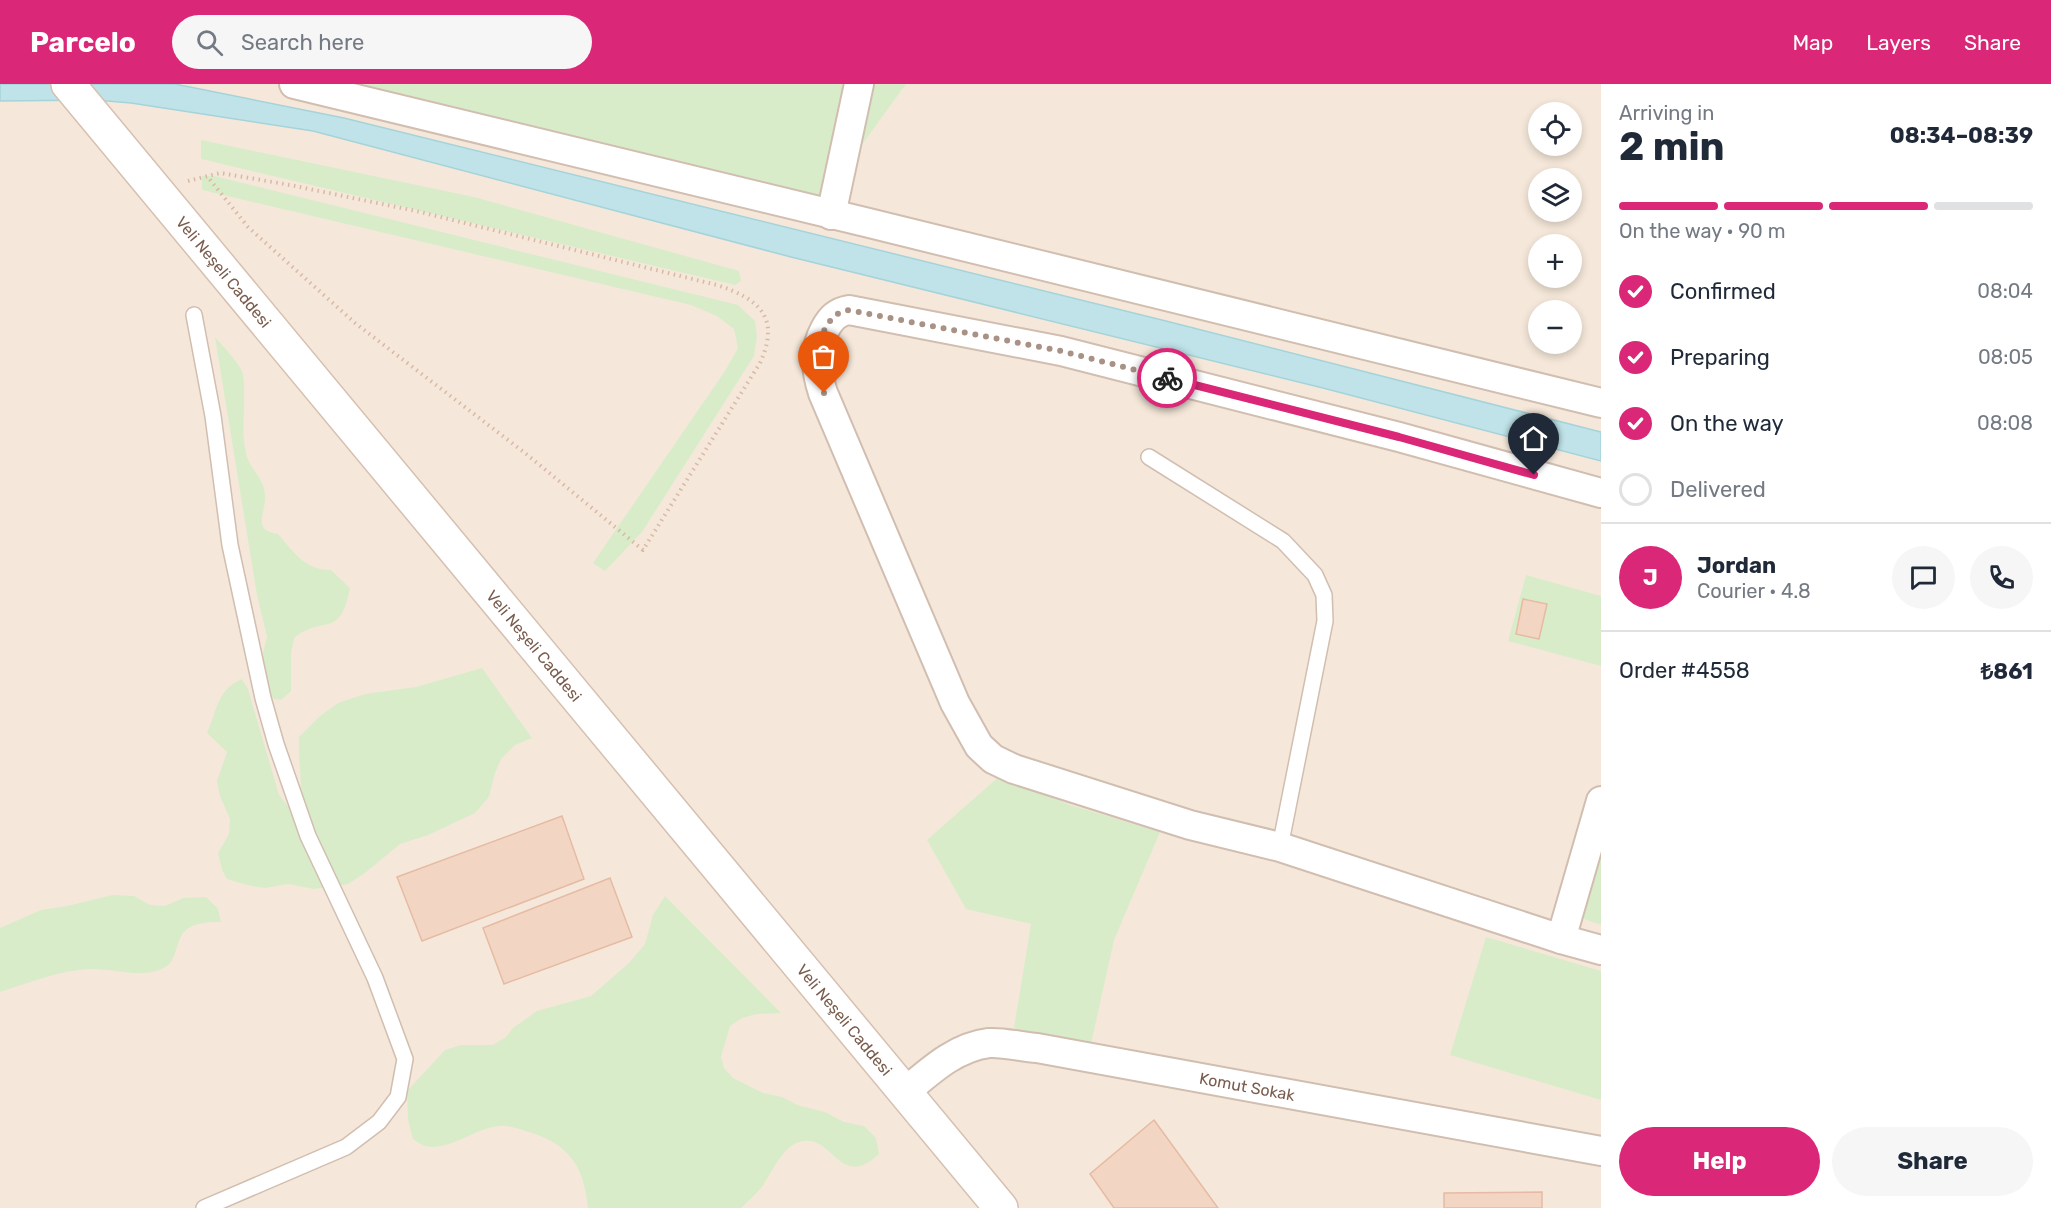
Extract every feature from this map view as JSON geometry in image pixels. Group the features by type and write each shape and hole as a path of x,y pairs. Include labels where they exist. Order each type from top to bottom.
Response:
{"street":[{"path":"294,84 1601,403"},
{"path":"831,214 859,84"},
{"name":"Veli Neşeli Caddesi","path":"75,86 156,190 1001,1208"},
{"path":"1601,493 1399,437 1061,351 849,310 839,312 828,323 819,339 816,365 824,393 955,703 979,746 993,759 1014,769 1190,825 1280,847 1601,950"},
{"path":"1561,939 1601,801"},
{"name":"Komut Sokak","path":"904,1093 943,1061 972,1047 991,1043 1037,1048 1601,1151"}],"lane":[{"path":"194,315 213,416 230,545 263,698 308,836 375,978 405,1059 398,1097 379,1122 346,1147 204,1208"},
{"path":"1149,457 1283,541 1316,574 1324,595 1325,621 1280,847"}],"path":[{"path":"156,190 207,176 220,173 366,200 717,285 739,292 750,298 761,309 769,333 767,349 643,550 525,453 354,323 248,227 207,176"}],"shaded area":[{"path":"0,84 1601,84 1601,1208 0,1208"}],"green space":[{"path":"363,84 906,84 814,211"},
{"path":"201,140 474,197 739,271 741,281 735,285 201,159"},
{"path":"202,176 214,176 738,305 755,321 757,336 754,356 642,532 605,571 593,563 725,371 738,348 734,329 717,316 691,305 202,190"},
{"path":"215,337 242,370 244,443 247,458 264,488 262,525 264,529 278,534 300,559 314,567 331,570 350,588 346,604 336,620 330,624 314,627 294,638 291,653 291,691 281,700 274,699 266,689 260,664 267,637 257,595"},
{"path":"1526,575 1601,596 1601,666 1508,641"},
{"path":"482,668 532,738 515,745 501,759 489,797 475,813 428,835 400,844 348,884 314,889 288,884 265,888 227,879 218,853 229,834 230,819 220,796 217,781 227,752 207,733 219,702 227,689 242,679 248,689 279,795 291,810 301,803 299,737 320,716 338,703 365,694 416,687"},
{"path":"1003,773 1040,793 1070,805 1160,832 1114,940 1090,1048 1014,1028 1031,924 966,909 927,840"},
{"path":"1601,846 1601,925 1579,917"},
{"path":"113,895 134,896 150,905 165,906 183,898 206,897 218,909 221,922 202,923 190,927 183,934 168,965 159,970 133,973 98,969 79,970 0,992 0,928 41,910"},
{"path":"665,896 781,1013 757,1014 742,1018 730,1026 721,1057 724,1068 733,1078 763,1093 825,1112 844,1122 864,1126 876,1138 879,1154 865,1164 854,1167 845,1164 820,1145 811,1141 799,1142 787,1150 761,1188 741,1208 588,1208 583,1181 573,1160 566,1152 545,1138 512,1127 500,1126 482,1130 443,1146 423,1145 413,1139 408,1120 407,1091 445,1050 461,1045 493,1045 537,1011 591,996 629,963 645,944 653,915"},
{"path":"1486,937 1601,971 1601,1100 1450,1055"}],"water":[{"path":"0,84 175,84 344,118 1166,321 1601,432 1601,461 1323,388 791,257 313,131 131,103 95,100 0,101"}],"building":[{"path":"1523,599 1547,604 1539,639 1516,634"},
{"path":"562,816 584,879 422,941 397,877"},
{"path":"610,878 632,937 504,984 483,928"},
{"path":"1154,1120 1218,1208 1114,1208 1090,1174"},
{"path":"1542,1192 1542,1208 1444,1208 1444,1193"}],"way so far":[{"path":"824,393 816,365 819,339 828,323 839,312 849,310 1061,351 1167,378"}],"route":[{"path":"1167,378 1399,437 1534,475"}]}
